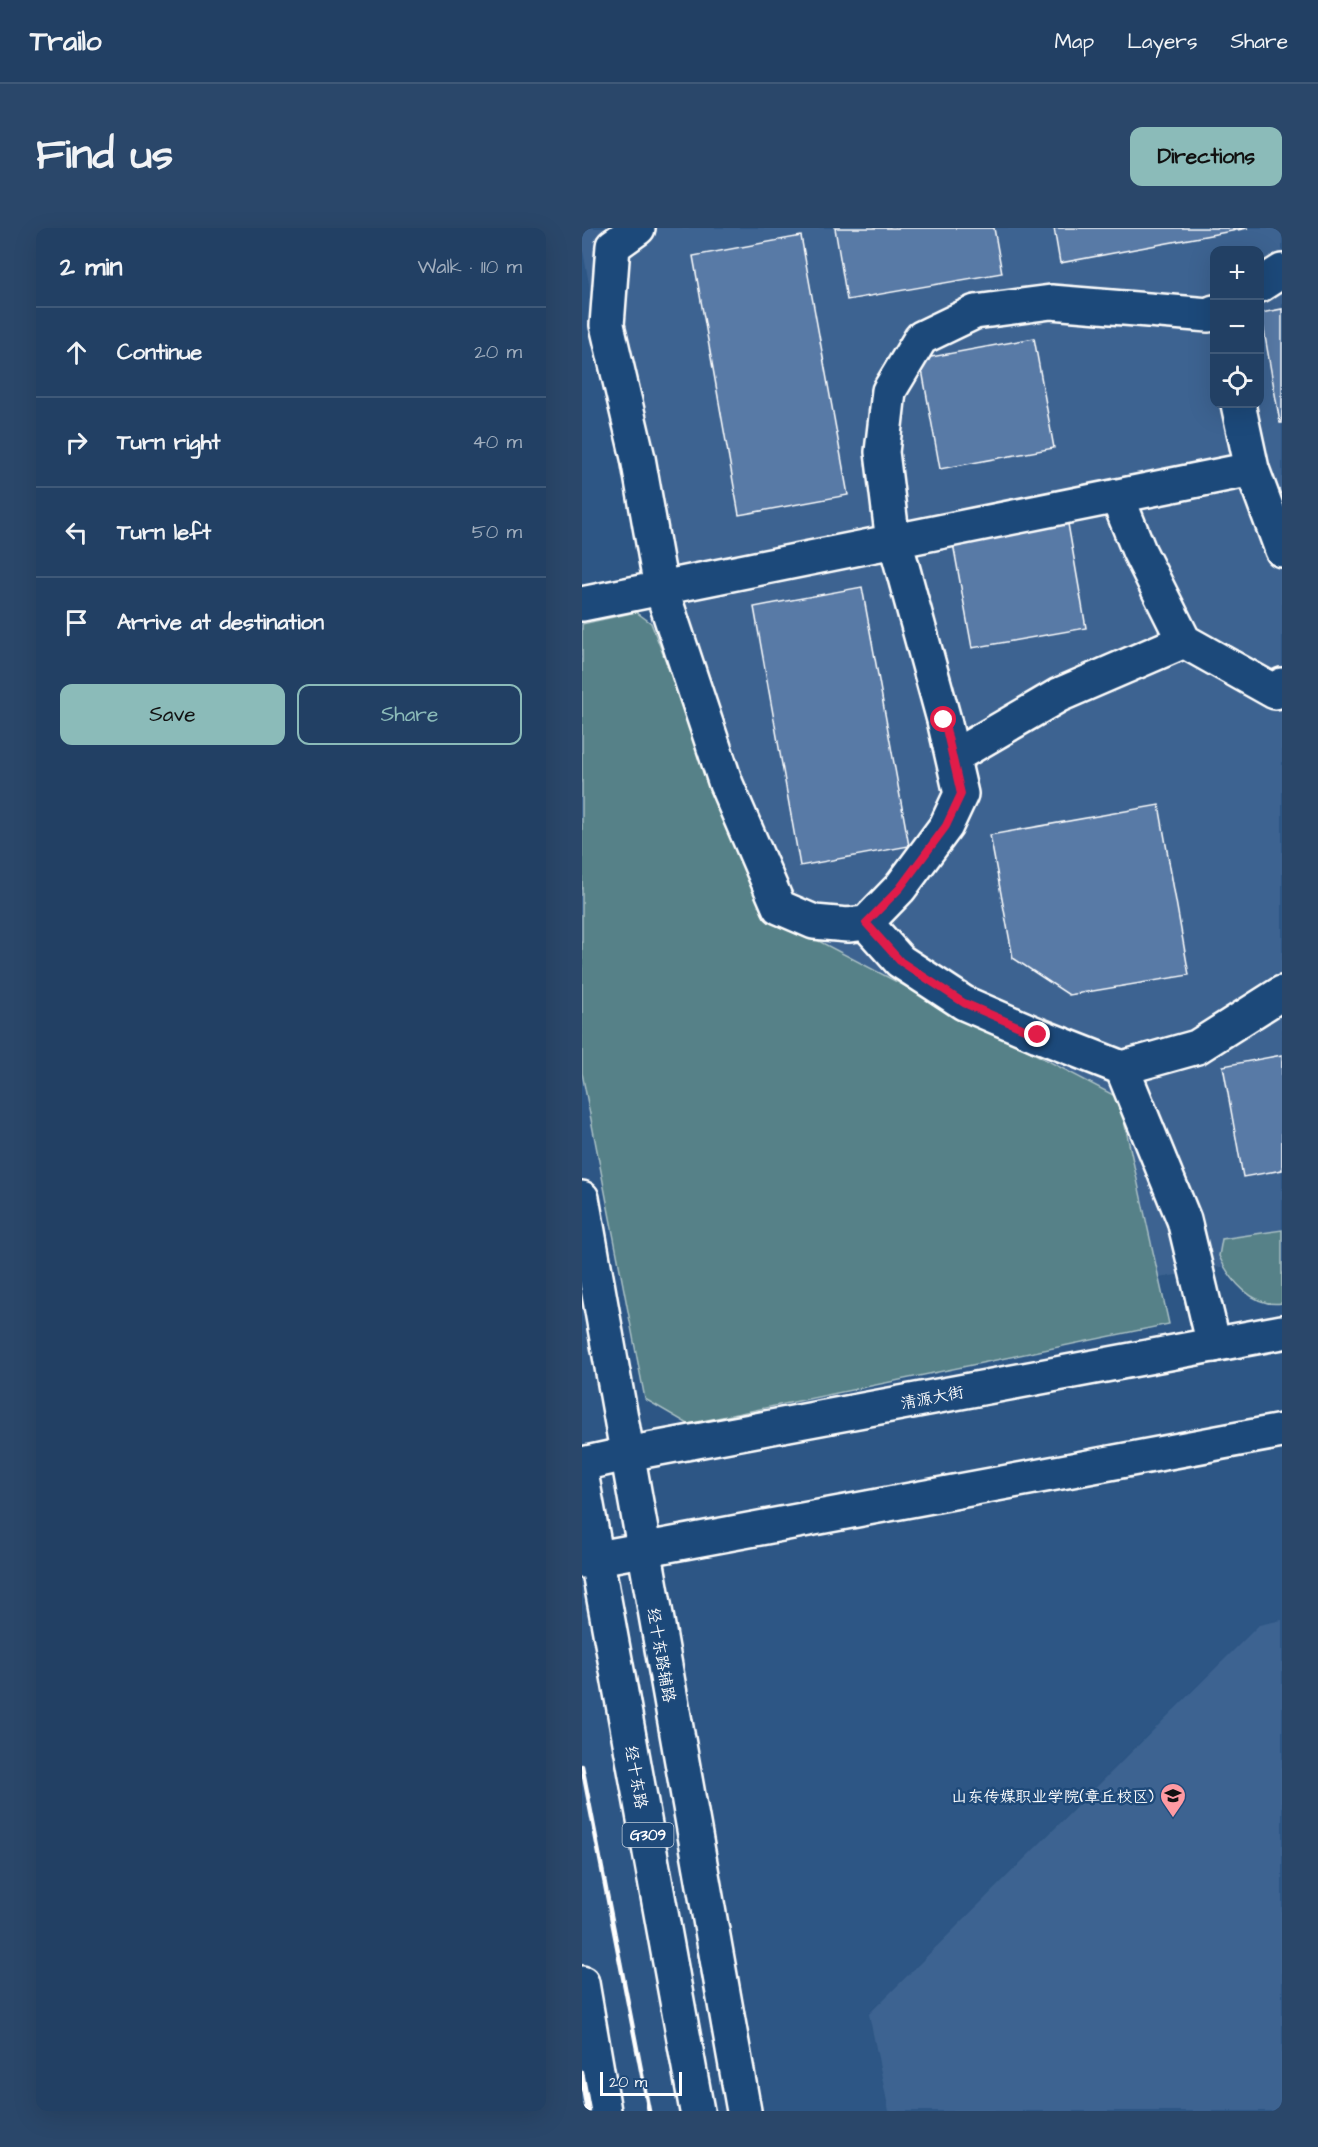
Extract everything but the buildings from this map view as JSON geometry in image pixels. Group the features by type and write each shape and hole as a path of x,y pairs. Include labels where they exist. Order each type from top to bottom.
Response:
{"main road":[{"path":"638,228 613,246 607,325 638,458 661,588 726,784 779,907 814,922 848,925 866,923 900,888 946,826 961,794 891,526 882,452 890,391 921,338 975,312 1051,302 1210,314"},
{"path":"1264,282 1282,271"},
{"path":"1239,408 1252,469 1282,550"},
{"path":"582,604 1252,469"},
{"path":"1117,496 1139,551 1184,641 1280,695"},
{"path":"953,757 1059,695 1184,641"},
{"path":"866,923 900,961 964,1003 1122,1068 1197,1047 1282,993"},
{"path":"1122,1068 1185,1220 1214,1345"},
{"name":"经十东路辅路","path":"582,1198 744,2111"},
{"name":"清源大街","path":"582,1464 1282,1332"},
{"path":"590,1560 1282,1431"},
{"name":"经十东路","path":"582,1478 590,1560 697,2111"},
{"path":"582,1983 604,2111"}],"shaded area":[{"path":"582,228 1282,228 1282,1256 1159,1278 1119,1098 763,912 651,623 582,245"},
{"name":"山东传媒职业学院(章丘校区)","path":"1282,1620 1282,2111 889,2111 869,2014 1259,1625"}],"green space":[{"path":"636,612 651,623 763,912 1119,1098 1169,1324 688,1424 645,1399 582,1073 582,624"},
{"path":"1282,1230 1282,1303 1261,1301 1252,1297 1229,1274 1219,1256 1222,1239"}],"railway":[{"path":"582,1766 649,2111"},
{"path":"582,2072 589,2111"}],"place":[{"name":"山东传媒职业学院(章丘校区)","path":"1173,1819"}],"route":[{"path":"944,720 961,794 946,826 900,888 866,923 900,961 964,1003 1038,1035"}]}
